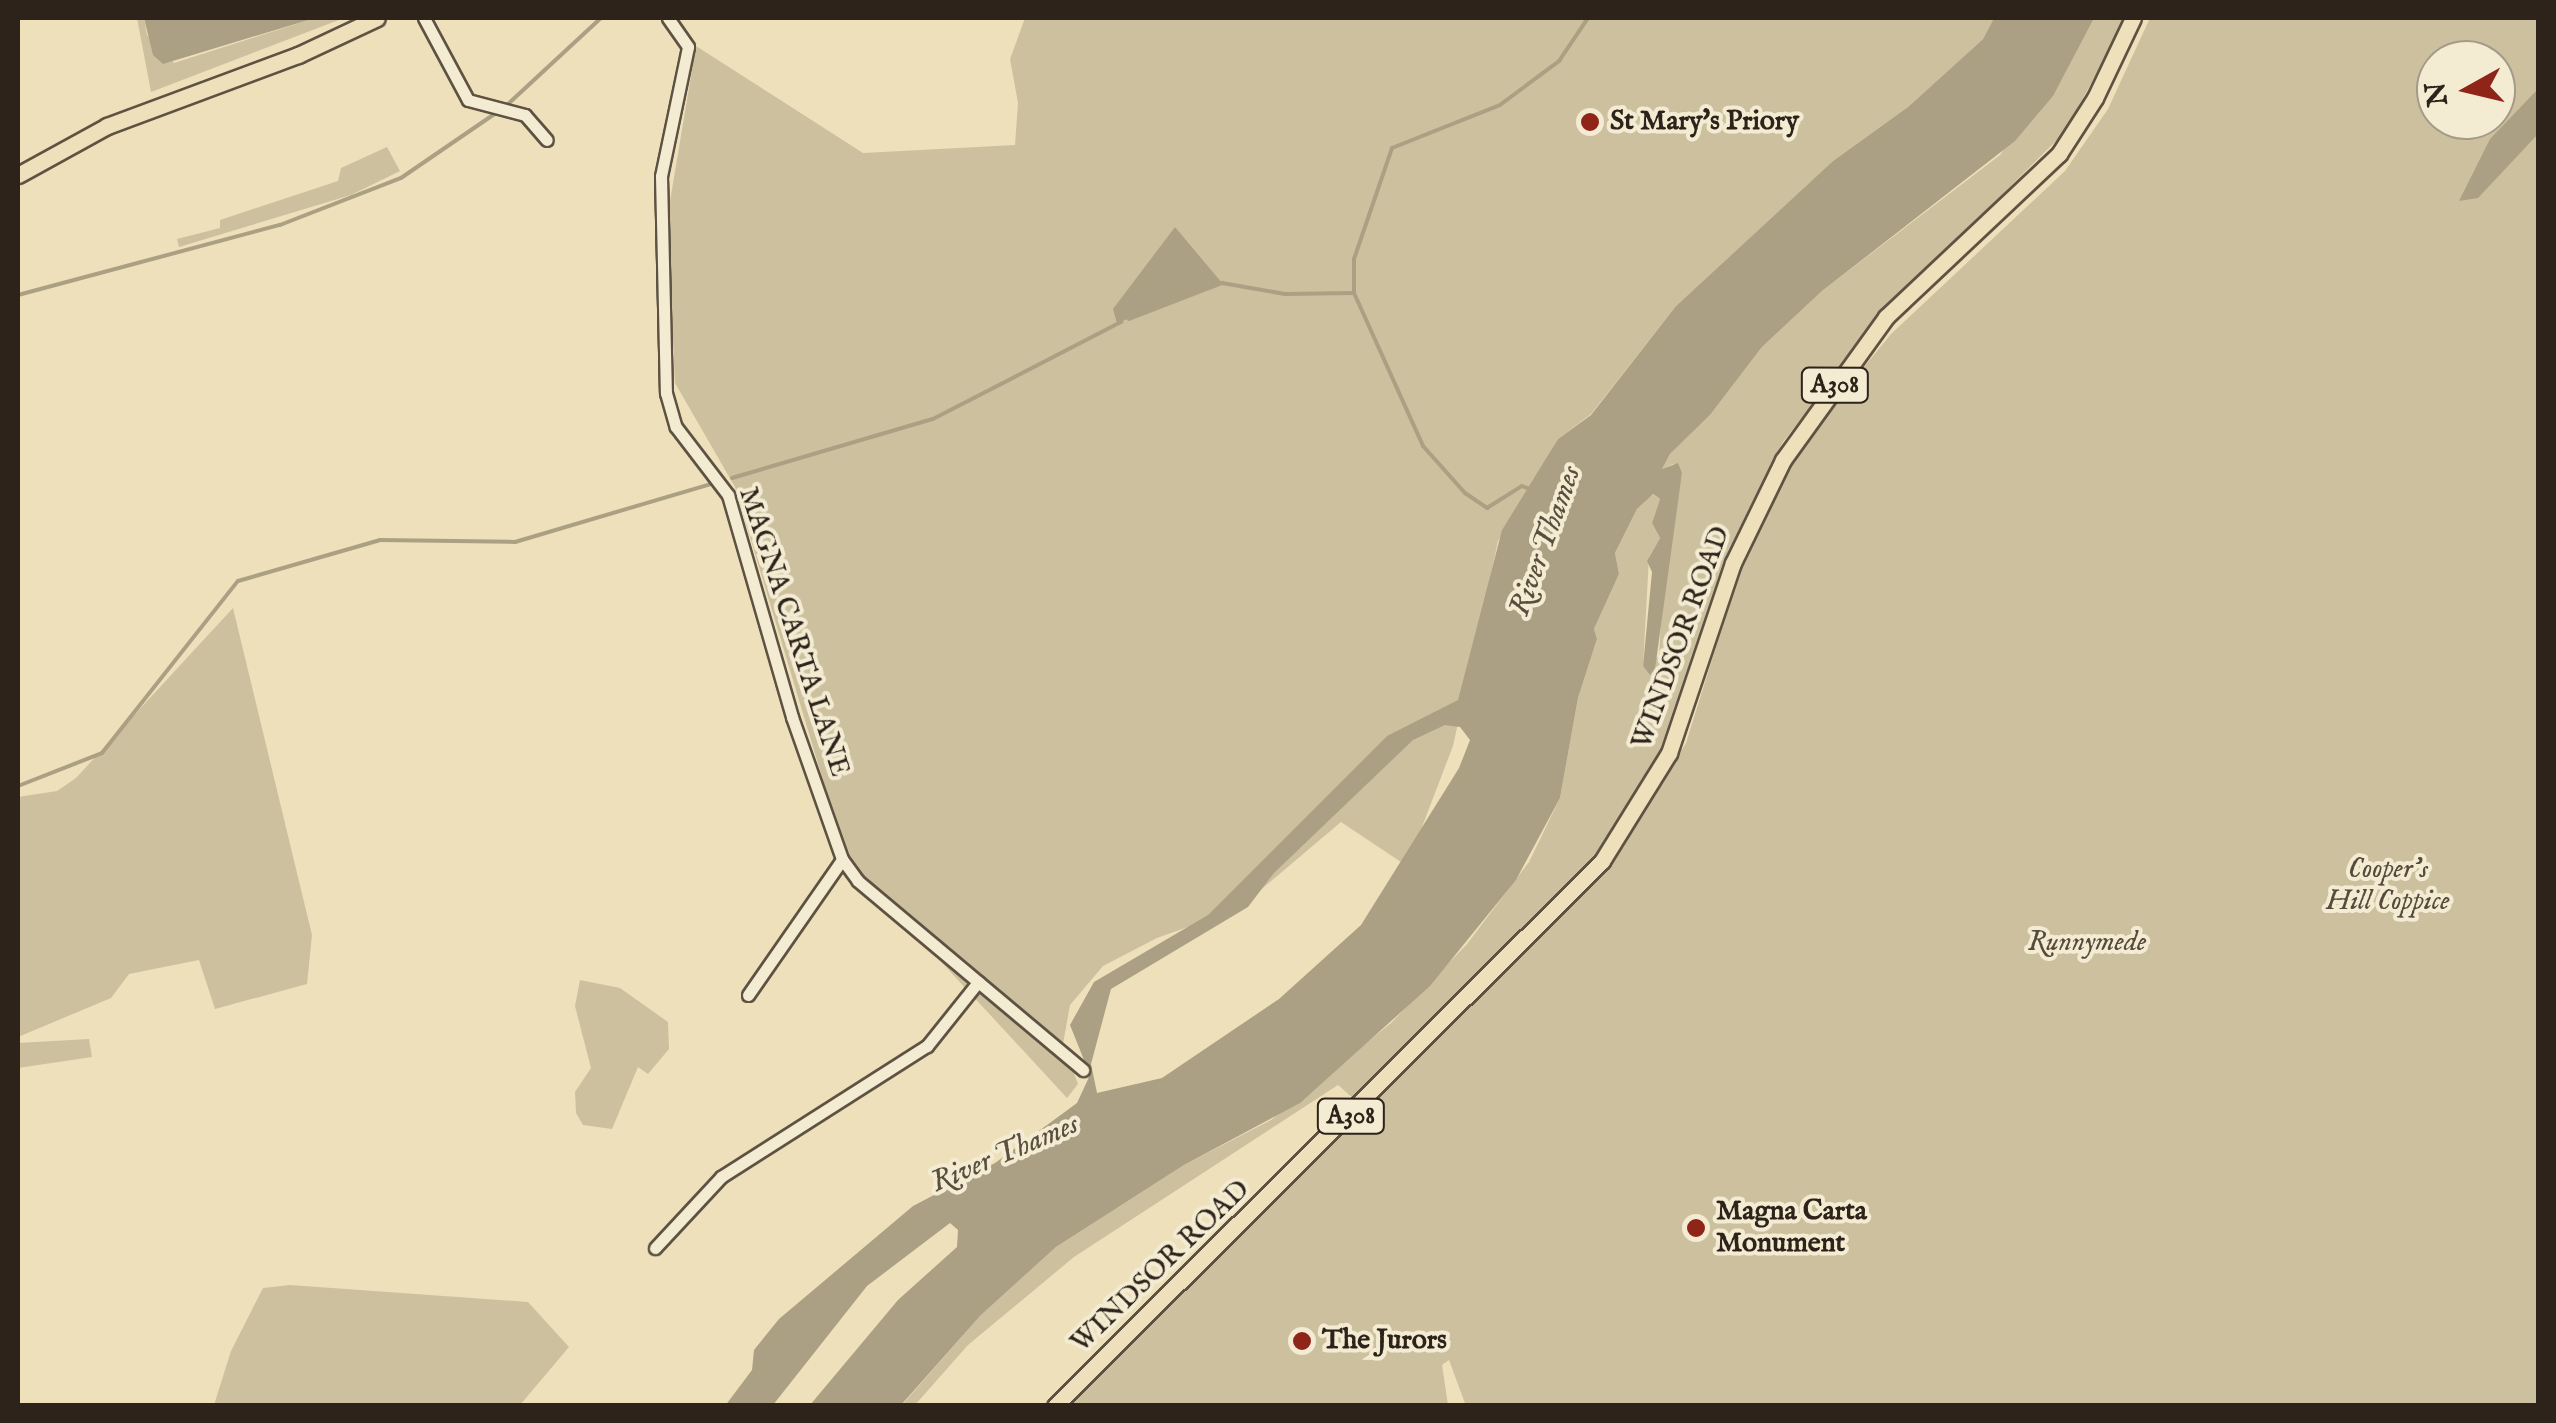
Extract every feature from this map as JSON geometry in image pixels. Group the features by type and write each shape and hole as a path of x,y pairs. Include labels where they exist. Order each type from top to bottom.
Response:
{"main road":[{"path":"18,176 107,126 298,56 377,18"},
{"name":"WINDSOR ROAD","path":"1055,1406 1393,1074 1616,843 1669,753 1733,563 1790,447 1886,318 2058,154 2095,98 2133,18"}],"street":[{"path":"424,18 468,100 524,116 547,140"},
{"name":"MAGNA CARTA LANE","path":"668,18 688,47 660,176 666,393 676,427 728,495 792,717 842,860 1083,1070"},
{"path":"748,995 842,860"},
{"path":"654,1248 721,1177 927,1046 978,982"}],"green space":[{"path":"137,18 144,18 147,35 174,63 315,18 344,18 151,92"},
{"path":"1025,18 1994,18 1983,39 1908,107 1833,161 1676,306 1591,414 1558,439 1498,541 1453,746 1407,866 1341,822 1238,909 1157,938 1103,966 1070,1005 1063,1044 1078,1084 1067,1098 847,860 735,487 675,383 667,219 696,46 863,153 1015,145 1018,103 1010,59"},
{"path":"2094,18 2127,18 2064,133 1882,314 1783,442 1725,558 1661,752 1604,849 1355,1100 1338,1085 1074,1257 968,1345 915,1405 901,1406 981,1315 1056,1247 1184,1165 1271,1120 1391,1023 1467,944 1529,862 1560,798 1578,698 1597,639 1594,629 1619,574 1615,553 1637,509 1652,494 1660,499 1652,523 1660,538 1649,557 1643,667 1659,656 1663,584 1682,473 1673,464 1662,469 1670,454 1710,415 1762,347 1822,291 2000,155"},
{"name":"Runnymede","path":"2150,18 2538,18 2538,1405 1466,1406 1449,1360 1442,1365 1448,1405 1063,1406 1613,860 1686,743 1745,554 1809,434 1891,334 2065,171 2108,109"},
{"path":"387,147 400,171 351,195 179,247 177,239 220,228 220,220 338,181 341,168"},
{"path":"233,608 312,935 307,984 215,1009 199,960 129,974 111,998 18,1037 18,797 57,791 76,778"},
{"path":"580,980 620,988 668,1022 669,1049 648,1074 638,1067 612,1129 583,1125 576,1113 575,1092 591,1068 575,1006"},
{"path":"89,1039 92,1057 18,1068 18,1043"},
{"path":"290,1285 528,1302 569,1347 520,1405 214,1405 231,1351 263,1288"}],"water":[{"path":"144,18 315,18 163,64 153,55"},
{"name":"River Thames","path":"1994,18 2094,18 2053,96 2015,141 1822,291 1762,347 1710,415 1670,454 1662,469 1678,463 1682,473 1655,669 1650,675 1643,666 1652,572 1647,561 1660,538 1652,523 1660,499 1653,494 1637,509 1615,553 1619,574 1594,629 1597,639 1578,698 1560,798 1516,880 1430,986 1300,1103 1184,1165 1056,1247 981,1315 901,1405 810,1405 898,1300 957,1247 958,1230 950,1223 867,1286 773,1405 725,1406 752,1370 754,1350 779,1319 913,1206 995,1163 1077,1103 1090,1075 1070,1025 1094,982 1208,915 1387,736 1458,700 1502,530 1558,439 1591,415 1676,306 1833,161 1908,107 1983,39","holes":["1445,725 1460,727 1470,740 1459,768 1361,925 1279,999 1162,1078 1097,1093 1091,1064 1111,989 1248,907 1274,873 1413,740"]},
{"path":"2538,89 2538,134 2478,198 2459,201 2490,140 2516,140 2516,112"},
{"path":"1175,227 1222,283 1117,323 1113,309"}],"waterway":[{"path":"507,105 601,18"},
{"path":"1354,293 1354,259 1392,148 1500,105 1559,61 1588,18"},
{"path":"18,295 280,225 401,178 499,111"},
{"name":"River Thames","path":"1129,319 1222,283 1285,294 1354,293 1423,446 1465,493 1487,508 1522,486 1530,489"},
{"path":"732,478 933,419 1121,322"},
{"path":"18,786 102,753 238,581 380,540 515,542 711,484"}],"place":[{"name":"St Mary's Priory","path":"1590,122"},
{"name":"Magna Carta Monument","path":"1696,1228"},
{"name":"The Jurors","path":"1302,1341"}],"park label":[{"name":"Cooper's Hill Coppice","path":"2388,886"}]}
